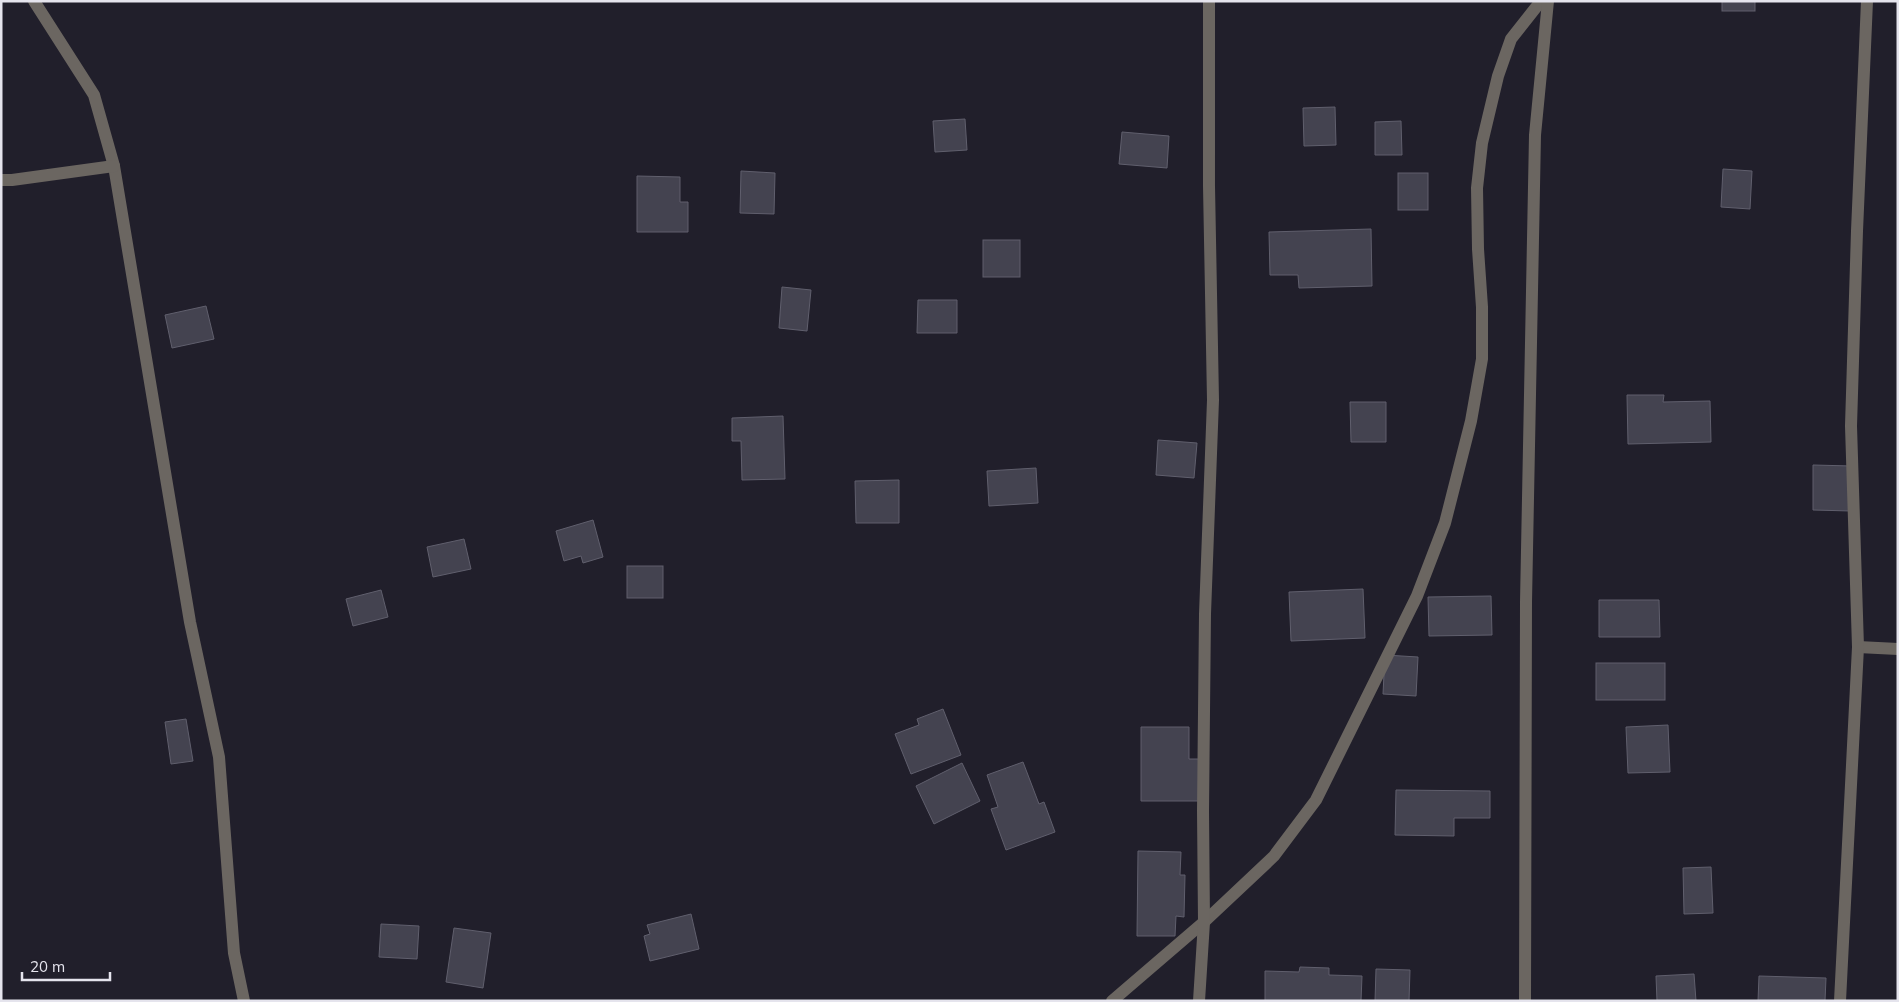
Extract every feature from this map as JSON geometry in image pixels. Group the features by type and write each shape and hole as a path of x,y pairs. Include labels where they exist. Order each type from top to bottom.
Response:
{"street":[{"path":"34,1 94,95 114,166 190,622 218,757 234,953 244,1001"},
{"path":"1199,1001 1204,922 1205,614 1213,400 1208,186 1209,1"},
{"path":"1112,1001 1204,922 1274,856 1316,800 1416,596 1445,524 1472,421 1482,359 1482,307 1478,249 1477,188 1482,143 1498,76 1511,39 1541,1"},
{"path":"1525,1001 1526,611 1535,145 1548,1"},
{"path":"1840,1001 1858,647 1851,426 1867,1"},
{"path":"1,180 114,166"},
{"path":"1858,647 1898,650"}],"building":[{"path":"1722,1 1755,1 1755,11 1722,11"},
{"path":"1335,107 1336,145 1304,146 1303,108"},
{"path":"965,119 967,150 935,152 933,121"},
{"path":"1401,121 1402,155 1375,155 1375,122"},
{"path":"1122,132 1169,136 1167,168 1119,164"},
{"path":"1723,169 1752,171 1750,209 1721,207"},
{"path":"741,171 775,173 774,214 740,213"},
{"path":"1398,173 1428,173 1428,210 1398,210"},
{"path":"637,176 680,177 680,202 688,202 688,232 637,232"},
{"path":"1371,229 1372,286 1299,288 1298,275 1270,275 1269,232"},
{"path":"983,240 1020,240 1020,277 983,277"},
{"path":"782,287 811,290 807,331 779,328"},
{"path":"918,300 957,300 957,333 917,333"},
{"path":"206,306 214,339 172,348 165,315"},
{"path":"1627,395 1664,395 1663,402 1710,401 1711,442 1628,444"},
{"path":"1350,402 1386,402 1386,442 1351,442"},
{"path":"783,416 785,479 742,480 741,441 732,441 732,418"},
{"path":"1158,440 1197,443 1194,478 1156,475"},
{"path":"1813,465 1852,466 1851,511 1813,510"},
{"path":"1036,468 1038,503 989,506 987,471"},
{"path":"899,480 899,523 856,523 855,481"},
{"path":"593,520 603,557 583,563 581,556 564,561 556,531"},
{"path":"464,539 471,569 433,577 427,547"},
{"path":"627,566 663,566 663,598 627,598"},
{"path":"1363,589 1365,638 1291,641 1289,592"},
{"path":"381,590 388,617 353,626 346,599"},
{"path":"1491,596 1492,635 1429,636 1428,597"},
{"path":"1599,600 1659,600 1660,637 1599,637"},
{"path":"1385,655 1418,657 1416,696 1383,694"},
{"path":"1596,663 1665,663 1665,700 1596,700"},
{"path":"943,709 961,755 911,774 895,734 919,725 917,719"},
{"path":"186,719 193,761 171,764 165,722"},
{"path":"1668,725 1670,772 1628,773 1626,727"},
{"path":"1141,727 1189,727 1189,759 1199,759 1200,801 1141,801"},
{"path":"1023,762 1039,804 1044,802 1055,832 1006,850 991,809 998,807 987,775"},
{"path":"962,763 980,801 934,824 916,786"},
{"path":"1396,790 1490,791 1490,818 1454,818 1454,836 1395,835"},
{"path":"1138,851 1181,852 1180,875 1185,875 1184,917 1176,916 1175,936 1137,936"},
{"path":"1711,867 1713,913 1684,914 1683,868"},
{"path":"691,914 699,949 650,961 644,936 650,934 647,925"},
{"path":"381,924 419,926 417,959 379,957"},
{"path":"454,928 491,933 483,988 446,982"},
{"path":"1300,967 1329,968 1329,975 1362,976 1361,1001 1265,1001 1265,971 1299,972"},
{"path":"1376,969 1410,970 1409,1001 1375,1001"},
{"path":"1694,974 1696,1001 1657,1001 1656,976"},
{"path":"1759,976 1826,978 1825,1001 1758,1001"}]}
